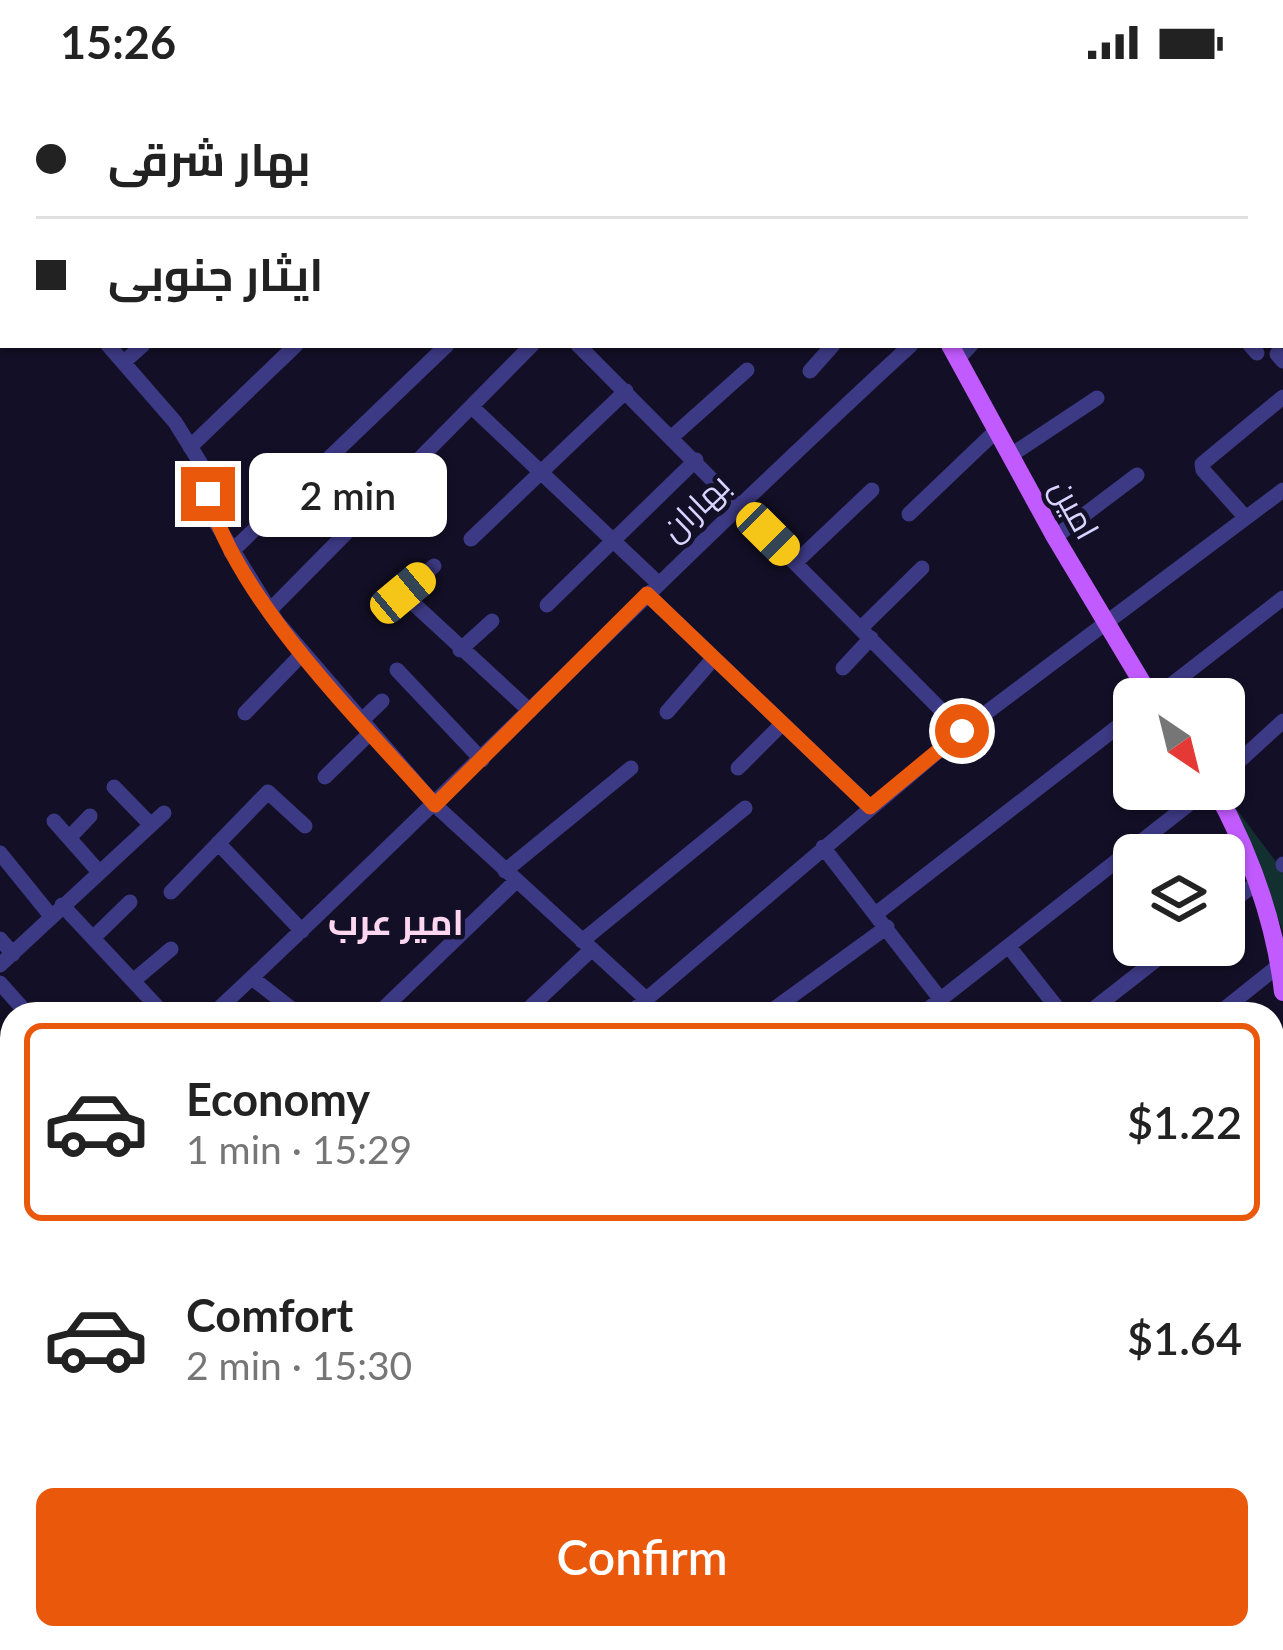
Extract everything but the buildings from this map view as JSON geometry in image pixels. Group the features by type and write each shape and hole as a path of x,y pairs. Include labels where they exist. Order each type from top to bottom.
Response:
{"main road":[{"name":"امین","path":"960,350 1055,537 1139,678"},
{"path":"1225,810 1257,883 1282,963 1283,992"}],"street":[{"path":"111,348 201,464 216,523 231,552 303,653 435,805 645,998"},
{"path":"125,361 140,348"},
{"path":"190,447 293,348"},
{"path":"231,552 444,348"},
{"path":"269,611 529,348"},
{"path":"581,348 962,731"},
{"path":"810,371 830,348"},
{"name":"بهاران","path":"226,1002 908,348"},
{"path":"673,436 747,370"},
{"path":"471,539 626,391"},
{"path":"1246,518 1202,464 1283,397"},
{"path":"1011,455 1097,398"},
{"path":"472,407 614,540 713,659 870,807"},
{"path":"909,514 998,430"},
{"path":"547,604 696,460"},
{"path":"1055,537 1137,476"},
{"path":"796,562 872,490"},
{"path":"641,1002 962,731 1283,490"},
{"path":"434,566 397,599 530,712"},
{"path":"843,668 866,633 922,568"},
{"path":"1179,678 1283,598"},
{"path":"460,650 492,621"},
{"path":"245,713 303,653"},
{"path":"667,712 713,659"},
{"path":"397,670 482,760"},
{"path":"325,777 382,701"},
{"path":"1245,756 1283,722"},
{"path":"738,768 782,724"},
{"path":"782,1002 1113,731"},
{"path":"389,1002 511,876 631,768"},
{"path":"114,787 151,825"},
{"path":"171,892 268,792 305,826"},
{"path":"534,1002 587,945 745,808"},
{"path":"938,1002 1184,810"},
{"path":"0,939 6,959 164,813"},
{"path":"69,838 90,816"},
{"path":"54,821 99,872"},
{"path":"218,844 302,931"},
{"path":"823,848 941,1000"},
{"path":"0,853 57,911 93,938 153,1002"},
{"path":"1245,892 1257,883"},
{"path":"93,938 130,902"},
{"path":"1010,948 1052,1002"},
{"path":"133,981 172,949"},
{"path":"1233,1002 1282,963"},
{"path":"1103,1002 1149,966"},
{"path":"252,978 283,1002"}],"green space":[{"path":"1234,810 1283,871 1283,931 1245,834"}],"district":[{"name":"امیر عرب","path":"396,922"}],"route":[{"path":"208,494 231,552 277,622 435,805 647,594 870,807 962,731"}]}
